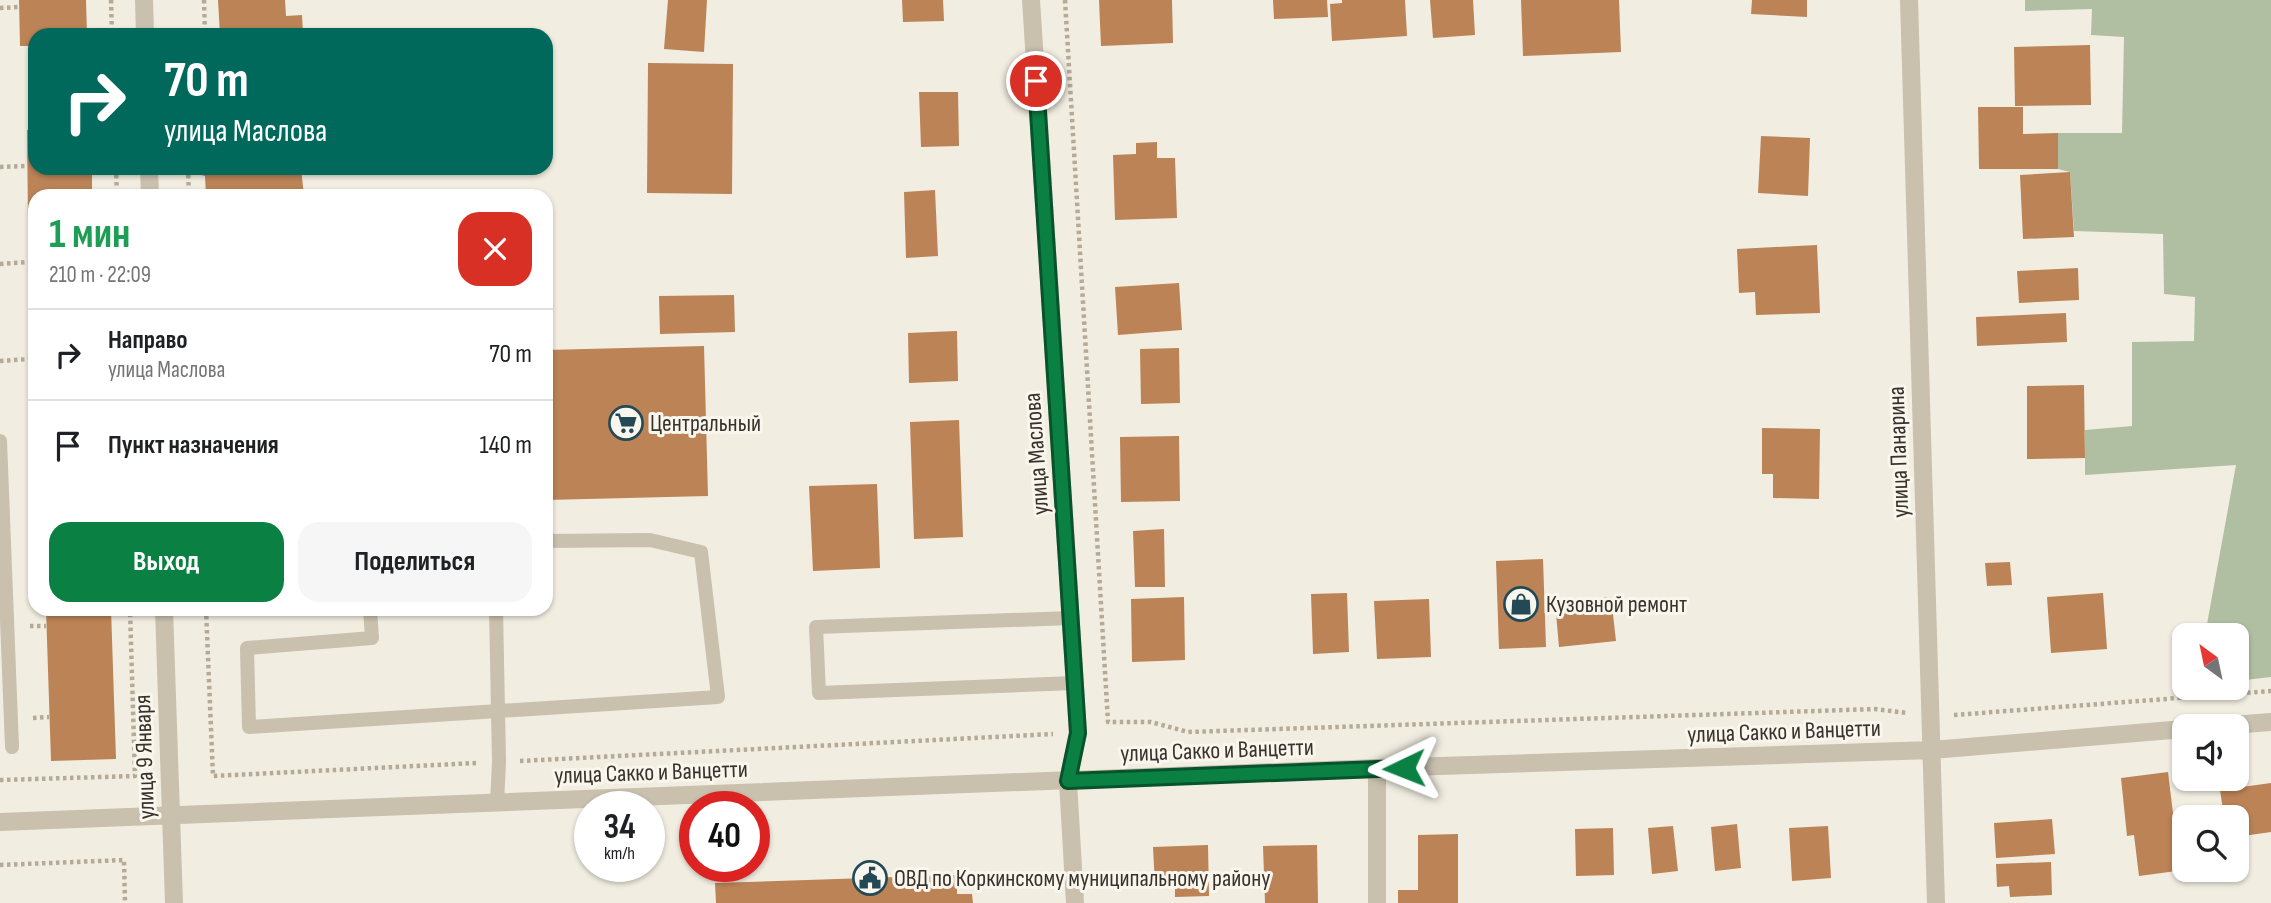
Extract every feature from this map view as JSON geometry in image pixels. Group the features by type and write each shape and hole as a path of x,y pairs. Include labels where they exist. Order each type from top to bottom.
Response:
{"street":[{"path":"144,0 145,28"},
{"name":"улица Маслова","path":"1031,0 1078,733 1068,781 1075,903"},
{"name":"улица Панарина","path":"1909,0 1936,903"},
{"name":"улица 9 Января","path":"164,616 174,903"},
{"path":"2249,724 2271,722"},
{"name":"улица Сакко и Ванцетти","path":"0,822 1377,768 1932,750 2172,730"},
{"path":"1377,768 1377,903"}],"lane":[{"path":"0,441 12,747"},
{"path":"370,616 372,638 247,648 249,727 718,697 701,552 650,540 553,541"},
{"path":"496,616 499,762 497,803"},
{"path":"1071,618 816,627 819,693 1075,683"}],"path":[{"path":"111,0 112,28"},
{"path":"204,0 205,28"},
{"path":"1065,0 1108,722"},
{"path":"0,8 19,7"},
{"path":"0,167 27,166"},
{"path":"0,264 28,262"},
{"path":"0,361 28,359"},
{"path":"0,780 135,776 130,616"},
{"path":"206,616 213,776 1078,733 1108,722 1151,722 1188,732 1875,709 1931,717 2271,691"},
{"path":"0,865 124,859 125,903"}],"green space":[{"path":"2025,0 2271,0 2271,677 2249,680 2249,623 2207,623 2236,465 2085,475 2085,430 2132,426 2132,342 2194,341 2195,297 2164,294 2163,234 2074,231 2070,172 2058,169 2058,133 2122,133 2124,37 2091,35 2092,9 2025,11"}],"building":[{"path":"19,0 86,0 87,28 28,28 28,46 20,46"},
{"path":"218,0 285,0 286,16 302,15 303,28 220,28"},
{"path":"668,0 707,0 704,52 664,49"},
{"path":"902,0 943,0 944,21 903,22"},
{"path":"1099,0 1172,0 1173,43 1101,46"},
{"path":"1273,0 1327,0 1328,17 1274,19"},
{"path":"1342,0 1405,0 1407,36 1332,41 1330,4 1342,3"},
{"path":"1430,0 1473,0 1475,35 1433,38"},
{"path":"1521,0 1619,0 1621,52 1523,56"},
{"path":"1752,0 1807,0 1807,17 1751,14"},
{"path":"2090,45 2091,105 2015,106 2014,47"},
{"path":"648,63 733,64 732,194 647,193"},
{"path":"919,92 958,92 959,146 921,147"},
{"path":"1978,107 2023,107 2023,134 2058,133 2058,169 1979,169"},
{"path":"27,130 28,175 92,175 92,189 28,189 28,220"},
{"path":"1761,136 1810,138 1808,196 1758,193"},
{"path":"1157,142 1157,158 1175,158 1177,218 1115,220 1113,155 1136,154 1136,143"},
{"path":"2070,172 2074,237 2023,239 2020,175"},
{"path":"202,175 302,175 303,189 206,189 205,176"},
{"path":"935,190 938,256 906,258 904,192"},
{"path":"1817,245 1820,313 1756,315 1755,292 1739,293 1737,249"},
{"path":"2078,268 2079,300 2019,303 2017,271"},
{"path":"1179,283 1182,330 1118,335 1115,287"},
{"path":"734,295 735,332 660,334 659,296"},
{"path":"2066,313 2067,342 1977,346 1976,317"},
{"path":"957,331 958,381 909,383 908,333"},
{"name":"Центральный","path":"704,346 708,496 553,500 553,350"},
{"path":"1179,348 1180,403 1141,404 1140,349"},
{"path":"2084,385 2085,458 2027,459 2027,386"},
{"path":"959,420 963,537 914,539 910,422"},
{"path":"1762,428 1820,429 1819,499 1773,498 1773,474 1762,474"},
{"path":"1179,436 1180,501 1121,502 1120,437"},
{"path":"877,484 880,568 813,571 809,486"},
{"path":"1164,529 1165,587 1135,587 1133,531"},
{"name":"Кузовной ремонт","path":"1543,559 1546,647 1499,649 1496,561"},
{"path":"2010,562 2012,585 1987,586 1985,563"},
{"path":"1347,593 1349,652 1313,654 1311,594"},
{"path":"2103,593 2107,649 2051,653 2047,597"},
{"path":"1184,597 1185,660 1132,662 1131,599"},
{"path":"1611,597 1616,641 1559,647 1555,602"},
{"path":"1429,599 1431,657 1377,659 1374,601"},
{"path":"46,616 111,616 116,759 51,761"},
{"path":"2168,772 2172,805 2172,872 2139,876 2134,835 2127,836 2121,778"},
{"path":"2271,783 2271,832 2249,835 2249,805 2222,805 2220,791 2249,791 2249,786"},
{"path":"2052,819 2055,854 1996,858 1994,823"},
{"path":"1737,824 1741,868 1715,871 1711,827"},
{"path":"1673,826 1678,871 1652,874 1648,828"},
{"path":"1828,826 1831,878 1792,881 1789,828"},
{"path":"1613,828 1614,875 1576,876 1575,829"},
{"path":"1458,834 1458,903 1398,903 1398,890 1418,890 1418,835"},
{"path":"1208,845 1209,896 1175,897 1175,884 1155,885 1153,847"},
{"path":"1317,845 1318,903 1265,903 1263,846"},
{"path":"2051,862 2052,895 2010,897 2009,886 1997,887 1996,864"},
{"path":"957,875 957,894 972,894 973,903 716,903 715,883"}],"place":[{"name":"Центральный","path":"626,423"},
{"name":"Кузовной ремонт","path":"1521,604"},
{"name":"ОВД по Коркинскому муниципальному району","path":"870,878"}],"route":[{"path":"1036,81 1078,733 1068,781 1404,768"}]}
